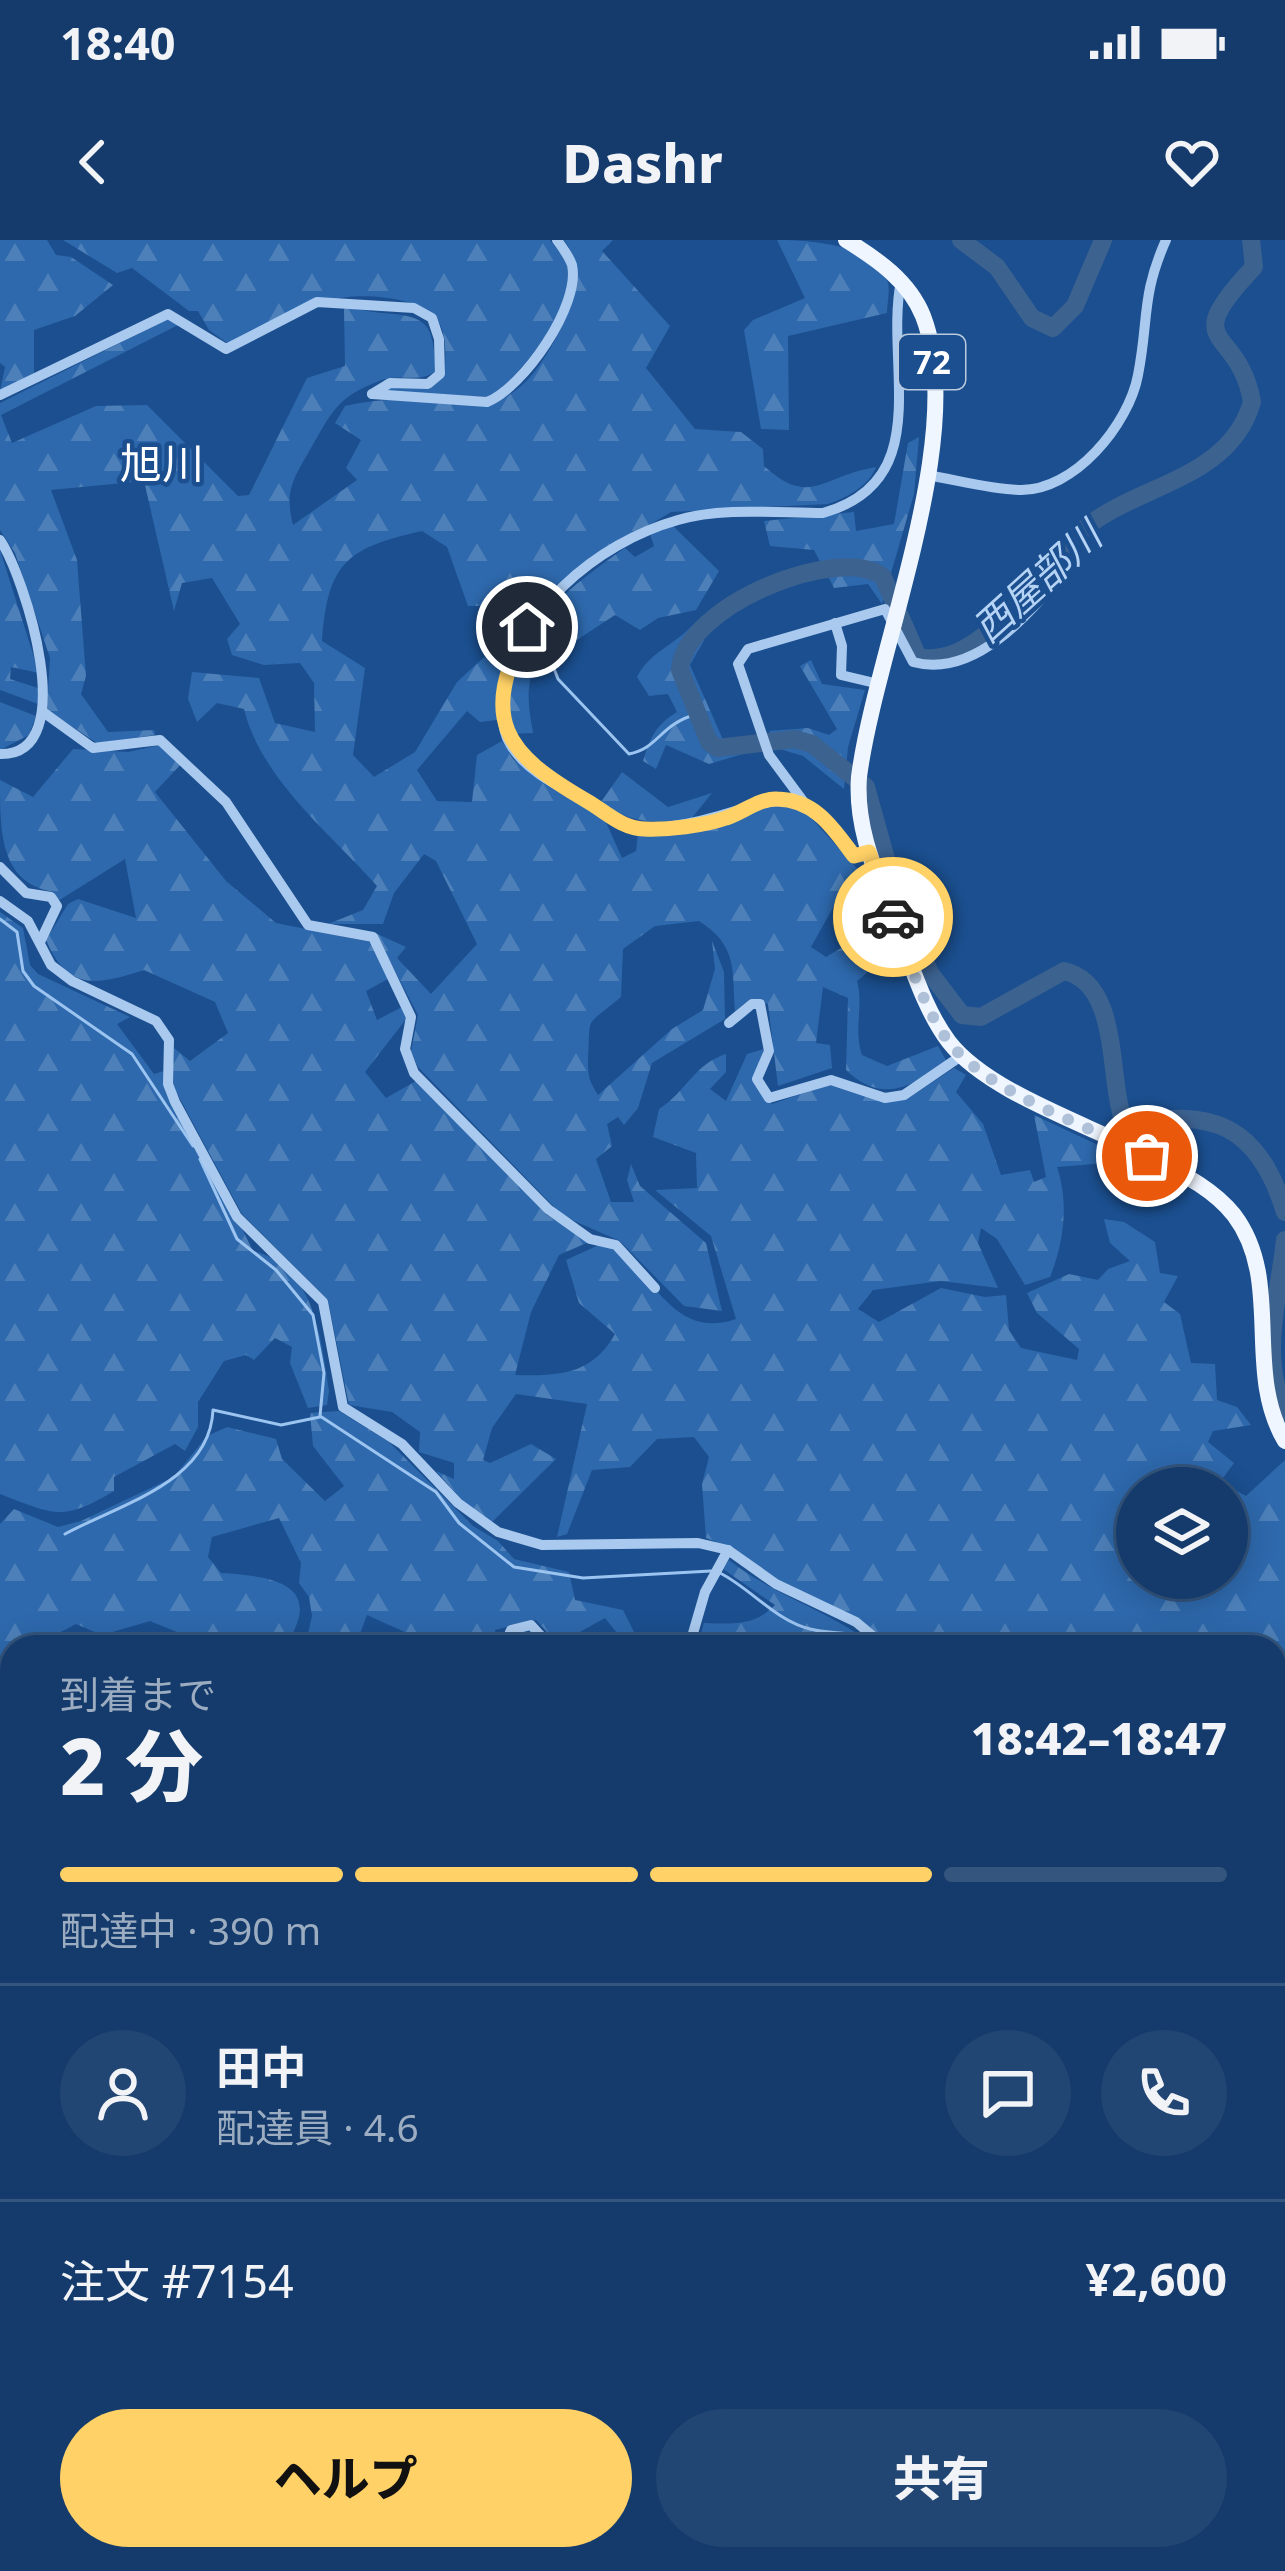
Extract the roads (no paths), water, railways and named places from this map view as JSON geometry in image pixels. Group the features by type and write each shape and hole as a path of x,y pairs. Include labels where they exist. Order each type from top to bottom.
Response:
{"main road":[{"name":"72","path":"846,240 901,281 922,316 931,348 927,475 862,755 859,812 869,852 922,990 940,1028 961,1055 999,1083 1186,1176 1228,1208 1248,1238 1258,1268 1262,1378 1285,1441"}],"street":[{"path":"0,395 168,314 226,349 317,302 362,302 414,308 432,319 440,338 440,374 428,384 390,383 373,394 488,402 515,383 561,316 572,264 556,240"},
{"path":"927,475 1033,489 1065,476 1112,433 1126,413 1138,378 1147,282 1166,240"},
{"path":"806,805 773,798 722,820 626,826 550,782 509,743 503,708 507,667 527,627 548,601 593,563 653,528 726,513 823,513 843,507 873,484 898,438 901,281"},
{"path":"0,540 44,665 43,712 23,747 0,754"},
{"path":"869,852 854,856 829,823 806,805 769,755 741,679 741,656 760,643 885,609 913,662 966,660 1007,632 1065,572"},
{"path":"835,623 842,646 841,675 879,684"},
{"path":"43,712 94,748 160,740 226,802 308,926 374,937 411,1016 405,1048 414,1073 548,1209 590,1239 616,1245 655,1288"},
{"path":"0,867 26,893 51,897 57,906 41,940"},
{"path":"0,902 28,921 51,965 157,1021 170,1040 168,1084 238,1216 323,1302 344,1407 402,1444 458,1503 498,1532 542,1544 698,1543 728,1550 776,1584 856,1622 872,1635"},
{"path":"729,1023 752,1004 760,1004 769,1051 757,1078 769,1098 830,1080 884,1098 904,1095 961,1055"},
{"path":"693,1635 728,1550"},
{"path":"509,1635 511,1630 531,1625 540,1635"}],"waterway":[{"name":"西屋部川","path":"961,240 997,267 1032,318 1053,328 1075,306 1103,240"},
{"name":"西屋部川","path":"1251,240 1254,267 1231,293 1215,326 1245,377 1252,402 1240,429 1201,466 1126,503 1079,533 986,634 942,657 918,657 883,577 862,569 834,568 767,586 735,603 688,646 680,670 709,742 717,748 795,739 812,744 866,787 893,884 930,973 962,1015 981,1017 1064,971 1082,979 1103,1012 1123,1120 1128,1124 1185,1119 1228,1129 1261,1159 1285,1212"},
{"path":"538,627 558,679 629,754 697,714"},
{"path":"0,919 17,932 23,971 34,986 132,1054 193,1146"},
{"path":"200,1159 237,1239 276,1270 313,1315 324,1373 320,1416 436,1492 459,1523 514,1567 583,1578 711,1571"},
{"name":"西屋部川","path":"1285,1240 1272,1348 1285,1411"},
{"path":"65,1534 135,1501 179,1473 208,1435 213,1410 281,1425 320,1417"},
{"path":"720,1573 798,1625 852,1635"}],"district":[{"name":"旭川","path":"162,464"}]}
